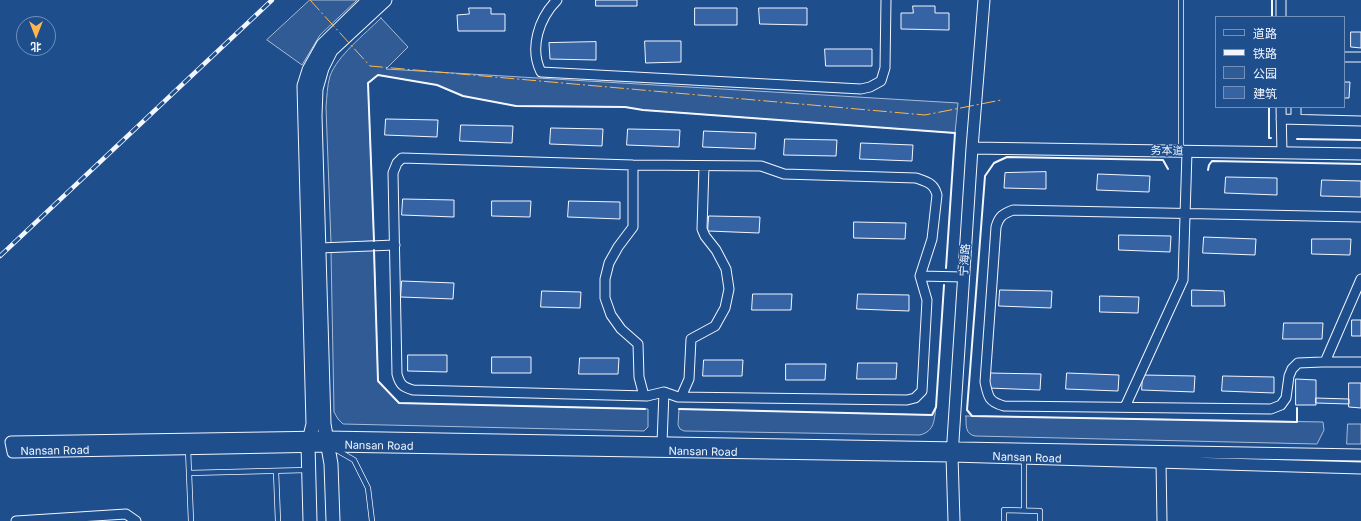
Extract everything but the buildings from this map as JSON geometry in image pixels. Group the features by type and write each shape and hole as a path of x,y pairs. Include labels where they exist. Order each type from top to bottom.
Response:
{"main road":[{"path":"310,521 309,441 313,424 304,86 309,70 322,45 369,0"},
{"path":"333,521 331,464 324,424 315,116 316,89 322,68 331,50 385,0"}],"street":[{"path":"557,0 544,17 538,32 536,49 537,64 541,72 861,89 870,88 881,81 884,68 886,0"},
{"name":"宁海路","path":"954,521 952,452 972,148 984,0"},
{"path":"1281,0 1281,16"},
{"path":"1345,57 1361,57"},
{"path":"1281,108 1282,153"},
{"path":"1296,108 1296,119"},
{"path":"1281,119 1361,121"},
{"name":"务本道","path":"972,148 1361,154"},
{"path":"1125,407 1183,280 1185,213 1184,152"},
{"path":"402,158 704,166 761,166 784,174 916,178 935,188 937,195 932,239 920,276 927,300 922,391 915,398 907,400 681,397 664,392 644,396 413,390 404,387 399,383 397,374 393,173 397,163 402,158"},
{"path":"633,165 634,227 618,247 609,264 605,279 605,298 611,316 638,344 639,377 644,396"},
{"path":"681,397 689,379 691,339 715,326 725,308 729,289 726,270 716,250 705,236 702,229 704,166"},
{"path":"1361,217 1014,210 1003,214 998,220 996,227 985,382 988,395 995,404 1004,406 1271,410 1281,405 1286,398 1289,376 1292,369 1298,364 1361,362"},
{"path":"319,248 395,245"},
{"path":"920,276 964,277"},
{"path":"1325,362 1361,279"},
{"path":"662,443 664,392"},
{"name":"Nansan Road","path":"309,441 188,448 13,452 11,442 309,441 327,441 662,443 952,452 1024,458 1361,468"},
{"name":"Nansan Road","path":"327,441 952,452 1361,456"},
{"path":"1161,462 1162,521"},
{"path":"16,521 126,514 136,521"}],"lane":[{"path":"1181,0 1184,152"},
{"path":"327,441 354,460 368,488 372,521"},
{"path":"188,448 191,521"},
{"path":"1024,458 1024,510"},
{"path":"189,473 309,470"},
{"path":"276,471 278,521"},
{"path":"1004,521 1004,510 1040,511 1040,521"}],"green space":[{"path":"310,0 357,0 320,35 302,65 267,40"},
{"path":"381,18 408,47 386,69 958,103 955,133 643,110 625,107 516,106 463,96 437,85 378,75 368,84 374,241 331,243 326,107 329,80 334,68 345,53"},
{"path":"374,250 378,381 399,403 648,409 648,427 644,431 343,424 334,412 331,251"},
{"path":"936,407 934,421 931,428 929,431 920,435 684,431 680,429 678,425 679,409 932,415"},
{"path":"966,416 1323,422 1324,430 1317,444 975,436 968,431 966,426"},
{"path":"1348,424 1361,424 1361,444 1347,444"}],"railway":[{"path":"0,256 272,0"}],"wall":[{"path":"1272,0 1272,16"},
{"path":"374,241 368,83 378,75 437,85 463,96 516,106 625,107 643,110 955,133 946,268"},
{"path":"1269,108 1269,138 1271,138"},
{"path":"1297,139 1361,140"},
{"path":"1168,169 1163,160 1007,157 994,163 985,176 967,410 972,416 1297,422 1297,408"},
{"path":"1208,170 1212,161 1361,164"},
{"path":"374,250 378,381 399,403 645,409"},
{"path":"679,409 932,415 936,407 944,285"}],"power":[{"path":"310,0 370,66 925,115 1001,100"}]}
